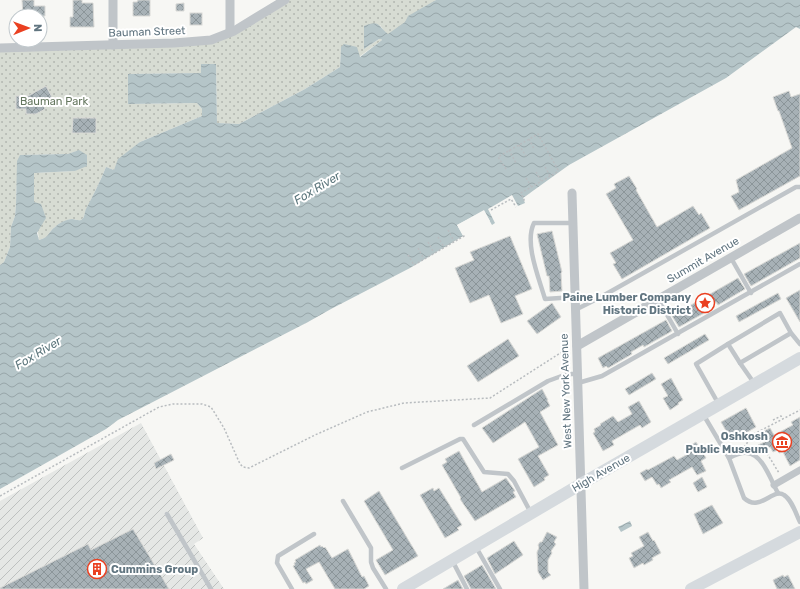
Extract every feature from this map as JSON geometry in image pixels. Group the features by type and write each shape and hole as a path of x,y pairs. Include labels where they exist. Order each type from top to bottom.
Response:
{"main road":[{"name":"High Avenue","path":"403,589 580,484 799,358"},
{"path":"691,589 800,532"}],"street":[{"path":"113,0 113,45"},
{"path":"230,0 230,32"},
{"name":"Bauman Street","path":"0,48 63,47 211,40 256,19 285,0"},
{"name":"West New York Avenue","path":"572,193 584,589"},
{"name":"Summit Avenue","path":"577,348 658,299 800,218"},
{"path":"774,485 800,470"}],"lane":[{"path":"575,310 796,187 800,187"},
{"path":"573,223 534,223 531,229 531,249 545,299 575,297"},
{"path":"731,258 751,293"},
{"path":"474,425 548,381 567,374 577,378 602,376 800,264"},
{"path":"658,299 678,334"},
{"path":"719,405 696,364 780,313 800,344"},
{"path":"740,363 791,332"},
{"path":"728,344 754,384"},
{"path":"703,414 729,458 742,493 748,502 759,502 778,493 785,495 800,522"},
{"path":"402,468 460,439 463,439 484,472 508,474 514,481 531,514"},
{"path":"729,458 742,453 750,453 760,459 778,493"},
{"path":"343,501 371,548 371,562 373,568 386,589"},
{"path":"167,514 211,589"},
{"path":"292,589 277,563 278,556 314,534"},
{"path":"475,547 500,589"},
{"path":"452,560 467,589"}],"path":[{"path":"506,169 498,156 538,134 558,170 521,193 525,202"},
{"path":"529,139 534,149"},
{"path":"519,145 526,156"},
{"path":"509,150 516,163"},
{"path":"546,167 550,176"},
{"path":"536,172 542,181"},
{"path":"526,178 532,187"},
{"path":"491,210 511,199 516,208"},
{"path":"448,230 454,242"},
{"path":"408,255 414,265 464,235"},
{"path":"438,237 444,247"},
{"path":"428,242 435,253"},
{"path":"418,248 424,259"},
{"path":"0,496 125,425 159,407 166,405 202,404 211,407 224,428 240,464 243,467 249,468 309,438 367,412 404,403 490,398 565,350 577,348"},
{"path":"742,453 748,441 756,433 800,410"},
{"path":"773,420 781,416 783,419"},
{"path":"756,433 762,444"},
{"path":"765,450 778,473 788,477"}],"shaded area":[{"path":"141,423 203,538 194,544 224,589 0,589 0,501"}],"green space":[{"name":"Bauman Park","path":"285,0 436,0 388,35 380,25 364,49 379,39 382,40 359,57 341,47 340,67 305,89 239,124 217,123 216,64 201,73 128,74 128,104 197,103 202,109 202,116 140,142 114,170 106,167 85,211 84,217 81,220 72,219 61,223 47,236 39,240 34,202 34,173 75,171 80,167 77,151 68,154 20,155 15,216 11,227 10,247 4,262 0,265 0,48 48,48 48,46 211,40"}],"water":[{"name":"Fox River","path":"436,0 800,0 800,29 796,27 726,78 569,165 523,198 525,203 518,206 512,195 488,209 495,223 492,225 484,211 457,225 463,236 410,268 118,420 106,429 0,489 0,265 4,262 10,247 11,227 15,216 16,204 17,161 20,155 68,154 79,150 87,155 87,166 75,171 34,173 34,202 41,204 46,218 37,233 39,240 47,236 59,224 70,219 81,220 84,217 86,209 106,167 114,170 118,159 140,142 202,116 202,109 197,103 128,104 128,74 201,73 201,64 216,64 217,123 239,124 305,89 340,67 341,47 344,44 357,47 360,57 382,40 379,39 364,49 364,26 376,23 388,34 405,22 408,16"},
{"path":"630,521 632,526 621,532 618,527"}],"pier":[{"path":"484,210 490,221 488,222 484,213 460,226 464,234 463,235 457,225"}],"building":[{"path":"22,0 34,0 34,6 45,6 45,8 22,8"},
{"path":"73,0 82,0 82,3 93,3 94,27 70,27 70,17 73,17"},
{"path":"138,0 150,0 150,16 133,16 133,2 137,2"},
{"path":"184,3 184,11 176,11 176,4"},
{"path":"190,13 202,13 202,25 190,25"},
{"path":"46,86 52,97 42,103 45,109 36,114 26,114 26,109 16,109 16,96 28,96"},
{"path":"789,91 791,97 800,94 800,176 739,210 731,196 739,192 736,180 792,148 773,97"},
{"path":"73,118 96,118 96,133 72,133"},
{"path":"629,176 657,227 693,206 699,215 701,213 710,228 622,279 613,264 616,263 610,253 633,240 606,194 616,188 614,184"},
{"path":"552,231 562,272 562,291 550,292 549,276 547,276 537,234"},
{"path":"510,236 532,289 515,296 523,314 501,323 489,295 470,303 455,268 474,260 470,252"},
{"path":"800,243 800,258 751,286 744,274"},
{"path":"738,278 745,289 718,305 716,302 705,309 706,312 679,327 672,316"},
{"path":"800,290 800,322 786,298"},
{"path":"778,293 781,299 739,322 736,316"},
{"path":"552,303 561,317 537,334 527,321"},
{"path":"666,320 672,331 644,347 643,345 631,352 632,354 608,368 606,366 603,368 598,358"},
{"path":"705,334 709,340 668,364 664,358"},
{"path":"508,339 519,356 478,382 467,366"},
{"path":"652,373 656,379 629,395 625,389"},
{"path":"671,378 683,400 670,410 663,398 668,396 661,384"},
{"path":"542,389 550,406 540,412 558,445 538,456 549,475 544,478 545,480 534,487 518,459 539,447 525,422 493,443 482,428"},
{"path":"639,401 651,422 642,428 640,425 612,441 614,445 603,451 593,433 595,432 594,429 613,416 618,422 632,414 628,407"},
{"path":"746,408 756,427 732,441 721,422"},
{"name":"Oshkosh Public Museum","path":"800,417 800,460 790,466 783,452 779,453 778,450 773,452 770,447 762,451 758,445 767,441 762,432 770,428 774,435 793,425 791,422"},
{"path":"696,442 706,458 701,461 706,471 697,475 692,467 669,480 671,482 661,488 652,477 645,481 640,473 674,456 677,460 688,454 685,449"},
{"path":"459,451 482,492 506,478 515,491 513,492 516,497 475,521 460,499 461,498 442,465 447,462 445,459"},
{"path":"171,454 174,460 156,469 154,463"},
{"path":"702,477 707,487 698,492 693,483"},
{"path":"433,488 434,491 439,488 462,525 457,528 459,530 445,538 420,495"},
{"path":"379,491 418,556 385,575 376,560 393,550 364,501"},
{"path":"712,505 723,523 703,534 694,514"},
{"name":"Cummins Group","path":"133,529 169,589 0,589 88,544 91,550"},
{"path":"547,532 557,537 554,542 556,544 551,551 552,553 548,560 548,572 551,575 543,580 538,572 537,552 539,548 538,545 542,542"},
{"path":"648,532 661,553 644,565 643,563 634,568 629,558 633,556 631,553 644,546 639,537"},
{"path":"514,541 523,555 495,574 487,558"},
{"path":"320,545 321,547 325,547 332,558 348,549 362,577 364,576 369,586 364,589 335,589 319,562 306,569 313,580 306,584 305,582 303,583 293,566 296,562 295,560"},
{"path":"482,565 496,589 471,589 464,576"},
{"path":"783,575 784,577 788,575 795,589 777,589 773,580"},
{"path":"458,580 463,589 443,589"}],"place":[{"name":"Paine Lumber Company Historic District","path":"705,303"},
{"name":"Oshkosh Public Museum","path":"782,442"},
{"name":"Cummins Group","path":"97,569"}]}
